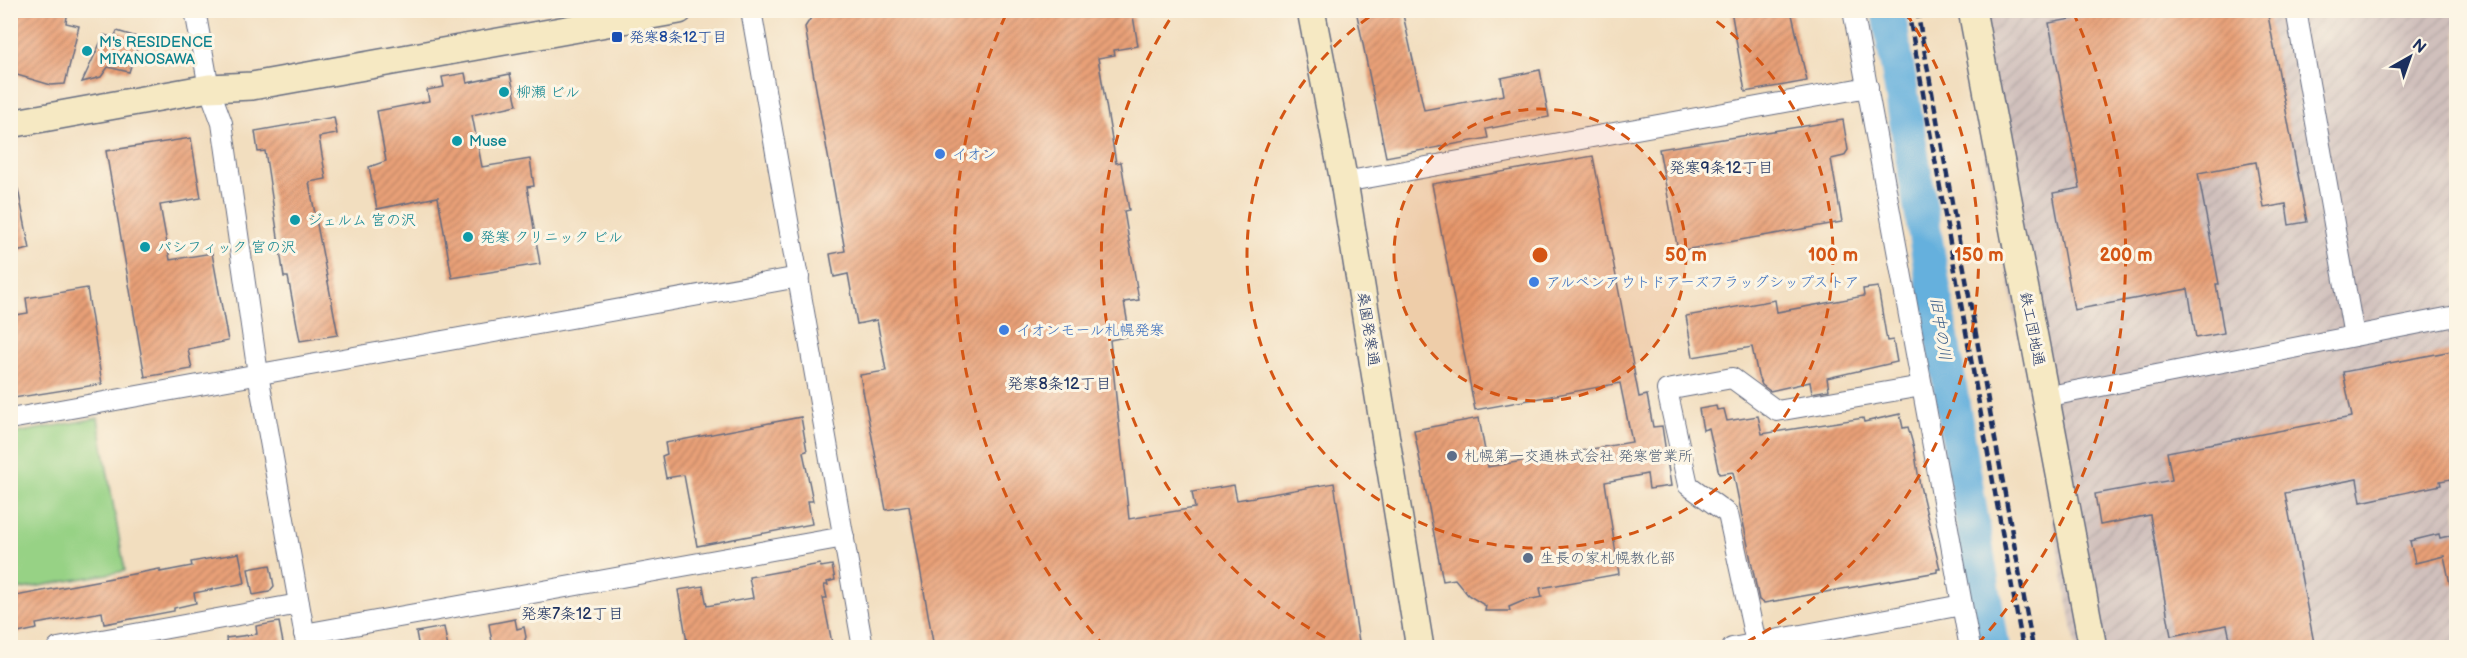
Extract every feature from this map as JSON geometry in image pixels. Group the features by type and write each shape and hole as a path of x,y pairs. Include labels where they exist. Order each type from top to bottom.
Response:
{"street":[{"path":"195,10 209,88 222,123 258,374 305,641 844,537"},
{"path":"10,124 209,88 252,86 680,10"},
{"path":"751,10 863,648"},
{"name":"桑園発寒通","path":"1311,10 1344,182 1420,648"},
{"path":"1853,10 1970,648"},
{"name":"鉄工団地通","path":"1972,10 2093,648"},
{"path":"2296,10 2354,336"},
{"path":"1344,182 1868,87"},
{"path":"10,419 799,277"},
{"path":"2045,397 2457,316"},
{"path":"1756,643 1728,514 1688,485 1667,390 1732,378 1777,411 1922,386"},
{"path":"58,648 299,604"},
{"path":"1732,648 1962,605"}],"shaded area":[{"path":"1959,11 2456,11 2456,647 2076,647"}],"green space":[{"path":"98,418 125,571 11,591 11,434"}],"building":[{"path":"10,10 68,10 66,23 79,26 65,84 51,85 10,73"},
{"name":"イオンモール札幌発寒","path":"816,10 1132,10 1138,46 1114,50 1115,55 1098,58 1116,163 1121,162 1129,210 1124,211 1139,300 1124,302 1130,336 1110,340 1129,519 1195,508 1192,492 1234,485 1237,500 1334,483 1360,648 934,648 909,506 886,510 860,375 886,371 877,320 857,324 848,274 834,277 830,254 845,251 805,27"},
{"path":"1356,10 1402,10 1424,110 1504,95 1501,78 1540,70 1549,117 1486,129 1488,138 1386,157"},
{"path":"1731,10 1791,10 1807,81 1745,92"},
{"path":"2120,10 2267,10 2307,222 2289,225 2286,204 2264,208 2256,162 2198,173 2219,284 2216,284 2224,333 2196,338 2188,289 2074,310 2053,193 2080,188 2049,23"},
{"path":"117,31 140,38 129,72 108,67 101,77 82,82 104,35 114,38"},
{"path":"465,73 467,83 510,74 517,105 472,115 482,167 530,159 534,186 527,187 540,264 452,278 438,197 377,209 369,167 386,161 377,111 429,101 427,90 444,87 442,77"},
{"name":"ジェルム 宮の沢","path":"334,117 337,134 319,137 326,179 309,182 338,335 300,341 288,277 284,277 265,151 258,152 255,131"},
{"path":"1843,120 1848,150 1844,156 1831,159 1842,222 1678,251 1659,149"},
{"name":"パシフィック 宮の沢","path":"191,138 201,198 160,205 170,260 212,253 228,341 188,349 192,369 145,377 106,151"},
{"path":"1593,156 1639,397 1647,395 1653,427 1662,426 1671,486 1649,489 1647,474 1605,482 1619,574 1540,588 1542,597 1509,607 1510,611 1485,611 1486,606 1468,595 1455,579 1443,581 1414,430 1479,418 1488,467 1632,442 1620,383 1475,410 1432,184"},
{"path":"18,189 30,249 10,253 10,190"},
{"path":"1878,287 1887,341 1893,340 1897,362 1827,378 1829,390 1812,393 1810,382 1770,391 1762,385 1758,376 1752,347 1693,357 1686,316 1775,300 1777,312 1864,296 1863,289"},
{"path":"87,288 102,384 14,398 10,378 10,316 28,313 26,298"},
{"path":"2457,350 2457,457 2453,457 2457,478 2440,481 2441,485 2361,502 2357,479 2285,493 2315,648 2232,648 2227,625 2171,636 2150,515 2100,525 2095,494 2172,480 2167,452 2352,417 2343,372"},
{"path":"1716,406 1717,410 1724,409 1727,421 1758,416 1762,434 1863,418 1864,422 1900,414 1903,428 1908,427 1914,448 1920,486 1940,569 1937,569 1937,572 1764,603 1759,600 1733,472 1719,474 1709,428 1703,430 1699,409"},
{"path":"801,417 807,451 803,452 813,501 808,501 812,524 697,546 684,475 666,478 662,456 667,454 665,443"},
{"path":"2439,534 2440,538 2457,534 2457,584 2450,584 2444,556 2415,563 2410,541"},
{"path":"239,553 245,583 194,593 196,603 174,608 174,611 104,624 102,612 36,624 37,629 13,634 10,597 160,569 160,572 192,566 191,562"},
{"path":"820,564 821,567 832,565 835,580 824,585 827,598 823,598 833,648 688,648 678,590 703,586 707,606 753,598 749,577"},
{"path":"270,565 274,586 269,592 253,595 248,569"},
{"path":"515,619 517,629 524,627 526,637 522,648 493,648 489,624"},
{"path":"279,622 284,648 227,648 226,638 257,634 256,626"},
{"path":"444,627 448,648 419,648 416,632"}],"waterway":[{"name":"旧中の川","path":"1888,10 1993,648"}],"railway":[{"path":"1908,10 2023,648"},
{"path":"1917,10 2033,648"}],"place":[{"name":"発寒8条12丁目","path":"617,37"},
{"name":"M's RESIDENCE MIYANOSAWA","path":"87,51"},
{"name":"柳瀬 ビル","path":"504,92"},
{"name":"Muse","path":"457,141"},
{"name":"イオン","path":"940,154"},
{"name":"ジェルム 宮の沢","path":"295,220"},
{"name":"発寒 クリニック ビル","path":"468,237"},
{"name":"パシフィック 宮の沢","path":"145,247"},
{"name":"アルペンアウトドアーズフラッグシップストア","path":"1534,282"},
{"name":"イオンモール札幌発寒","path":"1004,330"},
{"name":"札幌第一交通株式会社 発寒営業所","path":"1452,456"},
{"name":"生長の家札幌教化部","path":"1528,558"}],"district":[{"name":"発寒9条12丁目","path":"1721,168"},
{"name":"発寒8条12丁目","path":"1059,384"},
{"name":"発寒7条12丁目","path":"572,614"}]}
